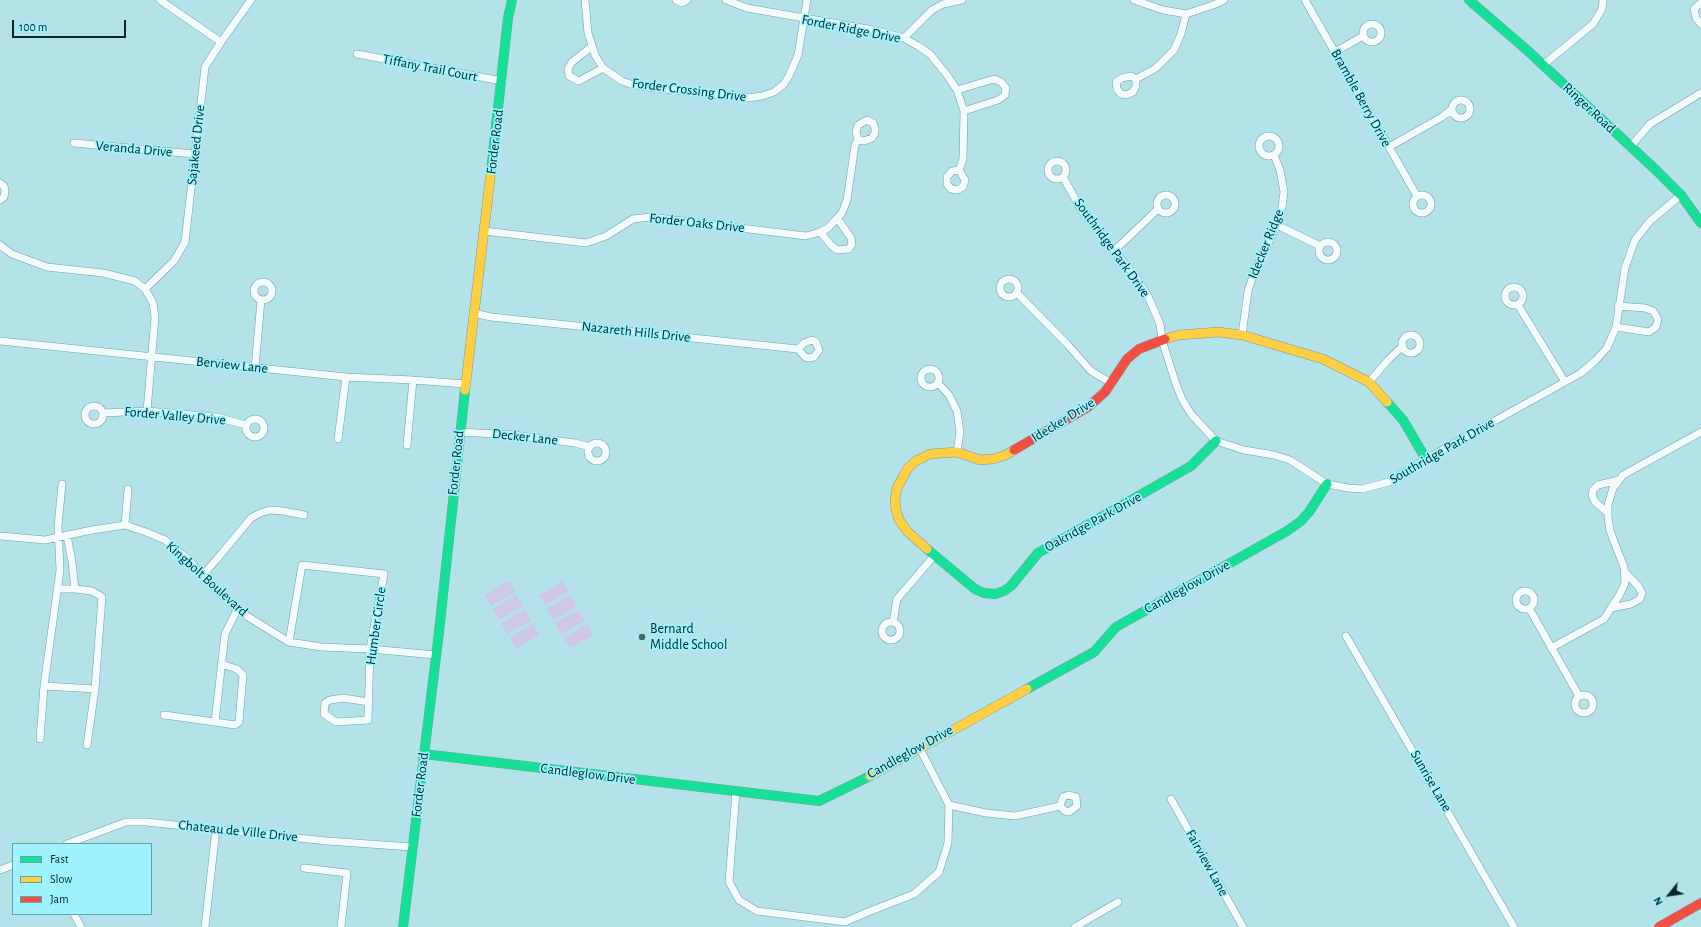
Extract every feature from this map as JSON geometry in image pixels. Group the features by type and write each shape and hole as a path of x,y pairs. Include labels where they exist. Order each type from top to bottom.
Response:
{"street":[{"path":"160,0 221,42"},
{"name":"Sajakeed Drive","path":"145,288 174,261 185,242 204,68 251,0"},
{"name":"Forder Road","path":"403,927 436,655 465,384 502,81 508,18 512,0"},
{"name":"Forder Crossing Drive","path":"585,0 588,33 591,47 603,68 619,79 630,84 748,98 762,96 779,88 789,76 798,55 807,0"},
{"path":"676,0 682,3 686,0"},
{"name":"Forder Ridge Drive","path":"726,0 747,8 803,19 873,30 904,38 930,54 947,74 957,90 964,111 963,159 960,170"},
{"path":"904,38 932,10 943,4 962,0"},
{"path":"1134,0 1163,10 1186,14 1214,5 1224,0"},
{"name":"Bramble Berry Drive","path":"1305,0 1417,196"},
{"name":"Ringer Road","path":"1468,0 1543,65 1631,146 1681,195 1701,223"},
{"path":"1543,65 1593,24 1602,9 1603,0"},
{"path":"1701,4 1694,9 1696,18 1701,24"},
{"path":"1136,79 1156,68 1174,50 1181,34 1186,14"},
{"path":"1335,52 1363,36"},
{"path":"591,47 572,62 568,69 569,76 579,81 603,68"},
{"name":"Tiffany Trail Court","path":"357,54 502,81"},
{"path":"957,90 994,79 1002,82 1006,88 1005,95 998,100 964,111"},
{"path":"1631,146 1650,124 1701,93"},
{"path":"1389,147 1442,117 1452,109"},
{"name":"Forder Oaks Drive","path":"484,231 586,242 606,236 633,219 650,217 806,236 828,228 842,213 846,200 855,145 858,140"},
{"name":"Veranda Drive","path":"74,143 195,154"},
{"name":"Idecker Ridge","path":"1242,335 1248,292 1255,270 1277,225 1284,192 1280,170 1274,155"},
{"name":"Southridge Park Drive","path":"1064,177 1082,211 1115,250 1148,296 1160,324 1162,340 1182,399 1191,414 1216,441 1244,450 1274,455 1290,460 1327,484 1362,489 1388,482 1426,459 1581,373 1596,361 1607,348 1616,327 1625,268 1635,240 1650,221 1681,195"},
{"path":"0,182 4,186 5,191 4,197 0,200"},
{"path":"1115,250 1158,209"},
{"path":"820,232 837,250 849,249 852,244 851,238 837,218"},
{"path":"1277,225 1320,246"},
{"path":"0,245 12,254 47,267 103,272 135,281 145,288 153,303 155,317 146,411"},
{"path":"1017,293 1091,371 1111,383"},
{"path":"255,368 262,300"},
{"path":"1518,305 1565,382"},
{"path":"1616,327 1649,332 1656,327 1658,319 1653,310 1618,306"},
{"name":"Nazareth Hills Drive","path":"474,313 491,317 798,349"},
{"name":"Idecker Drive","path":"934,556 908,532 899,520 895,500 897,488 908,468 916,461 930,454 945,452 957,452 980,460 993,459 1006,455 1088,407 1105,392 1127,359 1139,349 1179,335 1218,332 1242,335 1323,359 1369,382 1403,420 1426,459"},
{"name":"Berview Lane","path":"0,341 346,377 465,384"},
{"path":"1369,382 1389,358 1403,346"},
{"path":"338,439 346,377"},
{"path":"407,445 413,380"},
{"path":"938,383 949,395 957,412 960,432 957,452"},
{"name":"Forder Valley Drive","path":"103,413 146,411 216,417 246,425"},
{"name":"Decker Lane","path":"460,432 514,435 579,443 590,447"},
{"path":"1551,648 1604,619 1620,594 1625,583 1625,572 1610,531 1608,513 1610,495 1623,475 1701,432"},
{"name":"Oakridge Park Drive","path":"934,556 975,589 984,593 995,594 1004,591 1011,586 1038,553 1191,466 1216,441"},
{"path":"1608,513 1595,502 1592,495 1593,490 1598,485 1620,480"},
{"path":"40,738 44,686 60,570 58,537 62,484"},
{"name":"Candleglow Drive","path":"424,754 819,801 857,783 919,747 1094,652 1116,627 1287,531 1301,521 1309,512 1327,484"},
{"path":"124,525 128,489"},
{"path":"202,576 251,518 270,510 304,515"},
{"name":"Kingbolt Boulevard","path":"0,536 45,540 124,525 165,540 190,561 202,576 237,610 289,642 321,647 370,649 436,655"},
{"path":"67,535 75,588"},
{"path":"893,622 897,599 934,556"},
{"name":"Humber Circle","path":"289,642 302,565 384,574 370,649 369,702 368,720 336,722 324,714 326,703 330,700 343,698 369,702"},
{"path":"1611,608 1631,604 1640,599 1642,593 1638,586 1625,572"},
{"path":"58,589 75,588 92,591 102,597 95,689 87,745"},
{"path":"1529,608 1578,696"},
{"path":"214,722 224,634 237,610"},
{"name":"Sunrise Lane","path":"1346,636 1514,927"},
{"path":"164,716 235,725 239,722 243,675 237,669 221,664"},
{"path":"44,686 95,689"},
{"path":"736,791 730,882 739,900 757,911 831,922 846,922 914,894 939,872 948,843 949,805 919,747"},
{"name":"Fairview Lane","path":"1171,799 1241,926"},
{"path":"949,805 1015,816 1060,806"},
{"name":"Chateau de Ville Drive","path":"70,843 126,822 146,822 327,841 412,847"},
{"path":"205,927 216,829"},
{"path":"0,870 12,865"},
{"path":"304,868 347,873 341,927"},
{"path":"1079,926 1118,902"},
{"path":"1659,927 1701,903"},
{"path":"75,915 82,927"}],"shaded area":[{"path":"508,581 515,592 491,606 485,595"},
{"path":"562,581 568,592 545,605 539,595"},
{"path":"516,595 523,606 499,620 493,609"},
{"path":"570,595 577,606 553,620 547,609"},
{"path":"525,610 531,621 507,634 501,623"},
{"path":"579,610 585,621 561,634 555,623"},
{"path":"533,624 539,635 516,649 510,638"},
{"path":"587,624 593,635 570,648 564,638"}],"traffic: fast":[{"path":"491,171 508,18 512,0"},
{"path":"1469,0 1528,51 1657,171 1681,195 1701,223"},
{"path":"403,927 439,632 465,390"},
{"path":"1387,402 1403,420 1426,459"},
{"path":"927,549 975,589 984,593 995,594 1004,591 1011,586 1038,553 1191,466 1216,441"},
{"path":"1027,689 1094,652 1116,627 1287,531 1301,521 1309,512 1327,484"},
{"path":"424,754 819,801 870,776"}],"traffic: slow":[{"path":"465,390 491,171"},
{"path":"1165,339 1179,335 1218,332 1242,335 1323,359 1369,382 1387,402"},
{"path":"927,549 908,532 899,520 896,510 895,499 897,488 908,468 916,461 930,454 957,452 980,460 993,459 1006,455 1014,450"},
{"path":"870,776 1027,689"}],"traffic: jam":[{"path":"1014,450 1088,407 1105,392 1127,359 1139,349 1165,339"},
{"path":"1659,927 1701,903"}],"place":[{"name":"Bernard Middle School","path":"642,637"}]}
